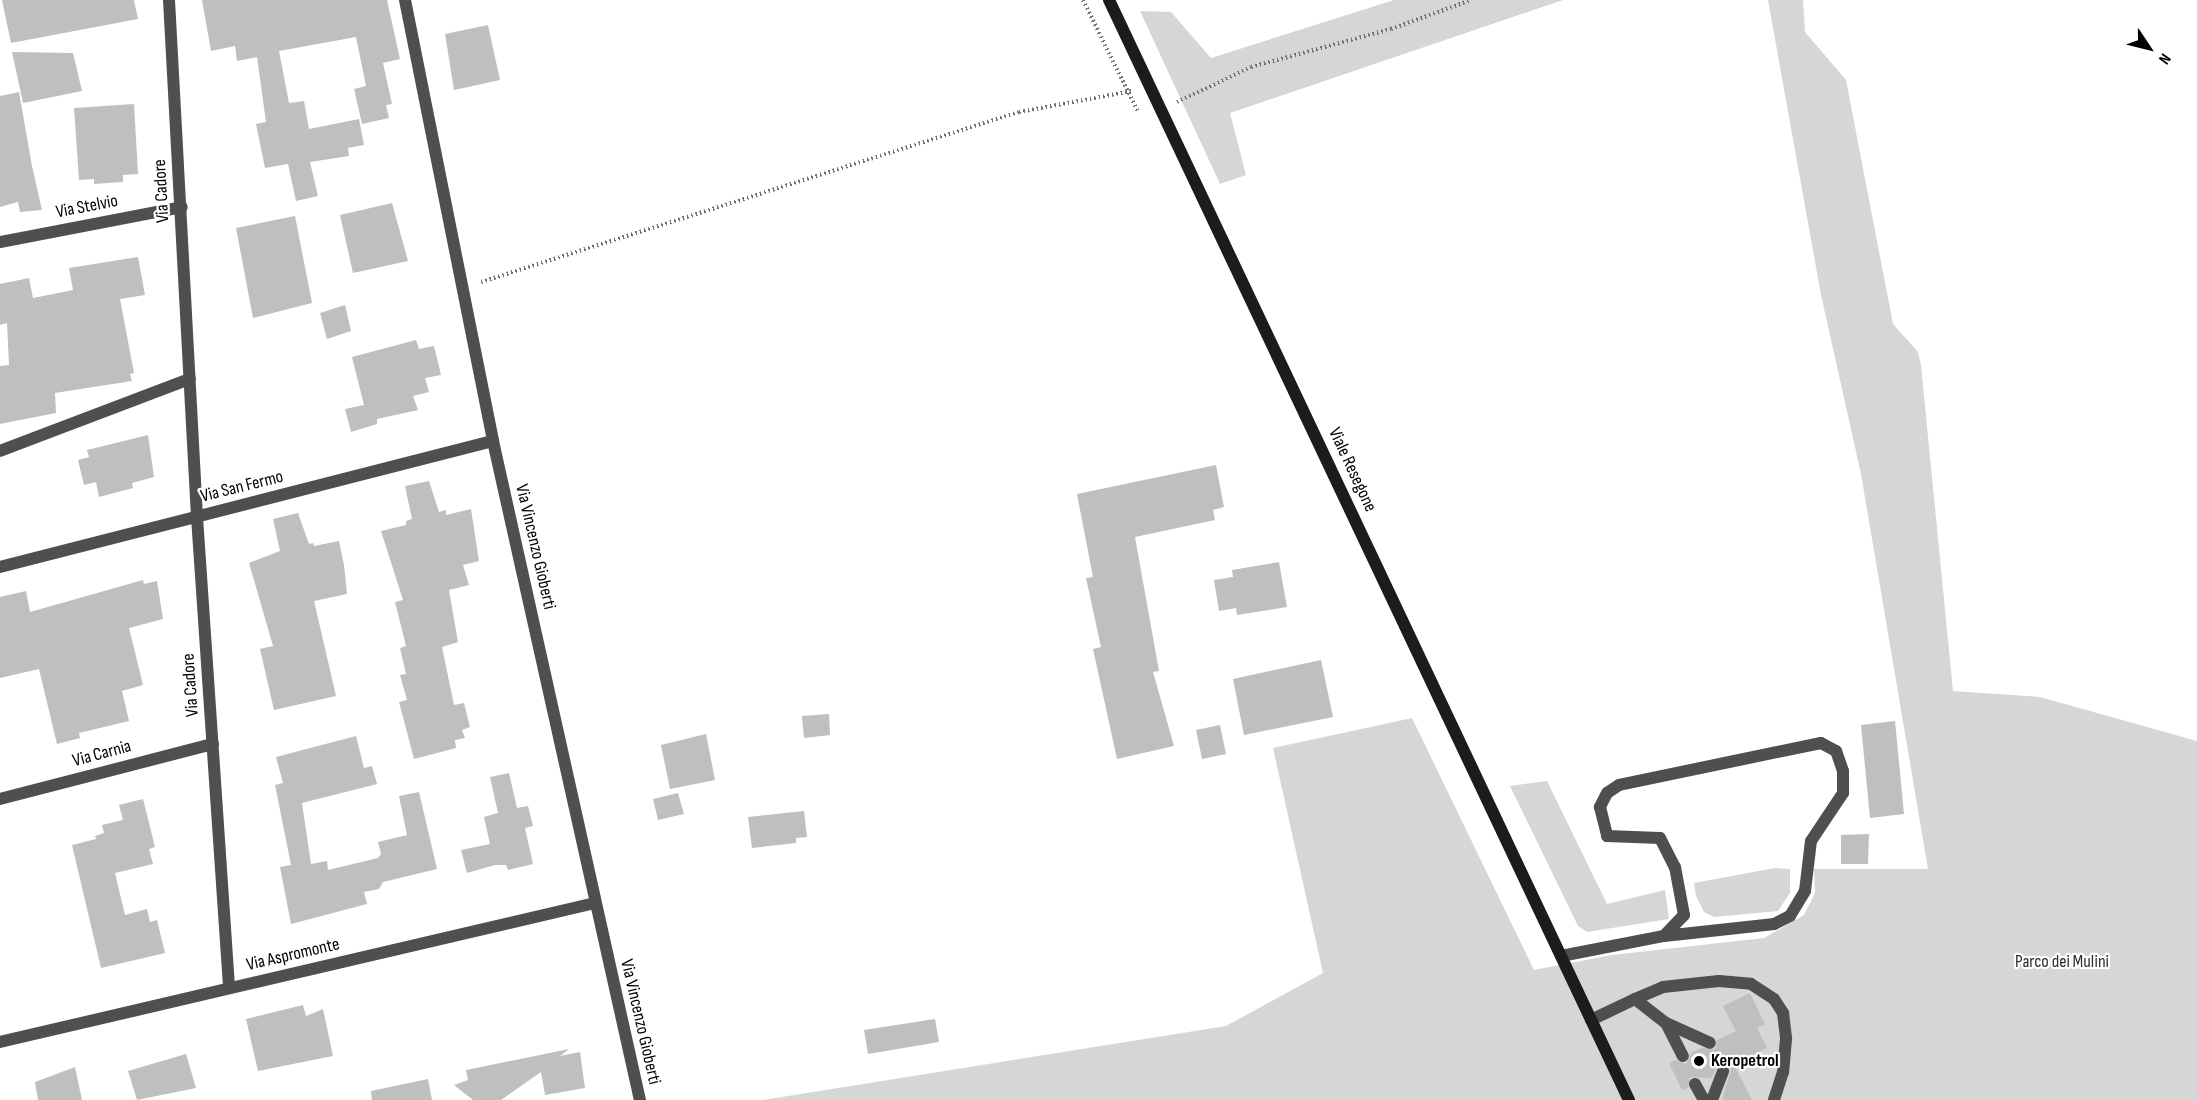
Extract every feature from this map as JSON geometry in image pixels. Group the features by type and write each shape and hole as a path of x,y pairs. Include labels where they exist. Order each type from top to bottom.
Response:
{"street":[{"name":"Via Cadore","path":"168,0 182,207 197,517 229,988"},
{"name":"Via Vincenzo Gioberti","path":"405,0 493,441 640,1100"},
{"name":"Viale Resegone","path":"1109,0 1591,1020"},
{"name":"Via Stelvio","path":"0,242 182,207"},
{"path":"0,451 190,380"},
{"name":"Via San Fermo","path":"0,567 493,441"},
{"path":"1561,956 1664,936 1774,924 1790,916 1805,891 1811,841 1843,793 1843,771 1836,751 1821,743 1619,785 1607,793 1600,807 1607,836 1660,838 1675,867 1684,915 1664,936"},
{"name":"Via Carnia","path":"0,800 213,744"},
{"name":"Via Aspromonte","path":"0,1042 595,903"},
{"path":"1629,1100 1591,1020 1663,987 1719,981 1751,984 1774,999 1783,1013 1786,1039 1783,1072 1774,1100"},
{"path":"1635,999 1666,1023 1710,1043"},
{"path":"1666,1023 1683,1056"},
{"path":"1712,1100 1723,1071"},
{"path":"1695,1084 1704,1100"}],"path":[{"path":"1160,110 1251,67 1391,29 1471,0"},
{"path":"461,288 1019,112 1150,88"}],"green space":[{"path":"1394,0 1563,0 1230,113 1246,175 1220,184 1140,11 1171,12 1211,58"},
{"name":"Parco dei Mulini","path":"1768,0 1803,0 1805,32 1846,80 1893,324 1918,352 1921,365 1953,691 2040,697 2197,741 2197,1100 763,1100 1226,1026 1323,973 1273,748 1412,718 1534,970 1612,955 1764,938 1804,915 1815,893 1814,869 1928,869 1861,474 1821,295"},
{"path":"1547,781 1607,904 1665,890 1669,919 1587,932 1578,926 1510,786"},
{"path":"1775,868 1790,869 1790,893 1778,911 1714,917 1704,912 1696,896 1694,883"}],"building":[{"path":"2,0 134,0 138,19 11,43"},
{"path":"202,0 387,0 400,59 383,63 392,104 386,105 389,118 362,124 354,89 366,86 356,37 279,51 289,103 304,101 309,129 359,119 364,145 348,148 349,156 310,162 318,196 296,201 288,164 265,168 256,124 266,122 257,57 237,61 235,46 211,51"},
{"path":"488,25 500,80 454,90 445,34"},
{"path":"12,52 73,53 82,91 23,103"},
{"path":"19,92 42,210 20,212 18,202 0,207 0,96"},
{"path":"134,104 138,174 123,175 123,182 94,184 94,179 79,180 74,108"},
{"path":"392,203 408,261 353,273 340,215"},
{"path":"295,216 312,303 253,318 236,228"},
{"path":"138,257 145,295 120,299 134,373 130,374 132,381 55,393 56,413 0,424 0,366 9,365 7,323 0,325 0,284 29,278 33,298 73,290 69,268"},
{"path":"345,305 351,331 327,339 320,313"},
{"path":"416,340 419,349 434,346 441,375 425,378 429,392 413,396 418,410 377,419 377,424 351,432 345,409 364,405 352,357"},
{"path":"148,435 154,477 132,483 133,488 99,497 96,482 84,485 78,460 89,457 87,450"},
{"path":"1216,465 1224,507 1213,510 1215,520 1135,537 1159,671 1153,672 1174,746 1117,759 1093,649 1101,647 1086,578 1093,577 1077,494"},
{"path":"429,481 439,512 446,510 446,515 471,509 479,561 463,565 469,585 449,590 458,642 442,647 454,705 464,703 470,727 462,730 465,738 455,740 456,748 414,759 399,702 407,700 400,675 406,674 400,648 406,646 395,602 403,600 381,531 406,525 406,521 412,519 405,486"},
{"path":"298,513 309,544 313,543 314,546 339,541 344,565 347,594 314,601 336,696 274,710 260,649 273,646 249,563 280,551 273,519"},
{"path":"1279,562 1287,607 1237,615 1236,608 1219,611 1214,580 1233,577 1232,570"},
{"path":"143,580 144,584 157,581 163,619 129,628 143,685 122,691 129,721 79,733 80,738 57,744 39,669 0,678 0,597 26,591 30,612"},
{"path":"1321,660 1333,717 1244,735 1233,679"},
{"path":"829,714 830,735 804,738 802,716"},
{"path":"1895,721 1904,814 1870,818 1861,725"},
{"path":"1220,725 1226,754 1202,759 1196,730"},
{"path":"706,734 715,780 670,789 661,745"},
{"path":"356,736 364,768 372,766 377,784 302,803 311,864 327,861 328,870 378,858 381,854 378,842 407,835 399,796 419,792 437,869 383,882 379,889 364,892 367,904 291,924 280,867 291,865 275,785 283,783 276,757"},
{"path":"509,773 517,808 528,806 533,826 525,828 533,864 508,870 506,865 495,865 467,873 461,850 490,844 484,817 498,813 490,777"},
{"path":"678,793 684,814 658,820 653,799"},
{"path":"143,799 155,847 149,849 153,864 115,873 125,915 147,909 150,922 157,920 165,953 101,968 72,845 96,839 95,836 104,833 102,825 123,820 119,805"},
{"path":"804,811 807,837 796,838 796,843 752,848 748,817"},
{"path":"1869,834 1868,864 1841,864 1841,835"},
{"path":"1750,993 1765,1024 1757,1028 1767,1048 1734,1065 1752,1100 1722,1100 1731,1070 1725,1063 1717,1065 1712,1078 1690,1077 1688,1088 1682,1090 1669,1063 1676,1060 1686,1064 1691,1053 1701,1048 1715,1049 1717,1040 1736,1031 1723,1006"},
{"path":"303,1005 306,1016 323,1009 333,1056 258,1071 246,1019"},
{"path":"935,1019 939,1042 868,1054 864,1030"},
{"path":"569,1049 560,1056 580,1052 585,1088 545,1095 541,1072 501,1100 473,1100 454,1085 468,1080 466,1070"},
{"path":"186,1054 196,1088 137,1100 128,1071"},
{"path":"75,1067 82,1100 38,1100 35,1082"},
{"path":"428,1079 432,1100 372,1100 371,1091"}],"place":[{"name":"Keropetrol","path":"1699,1061"}]}
